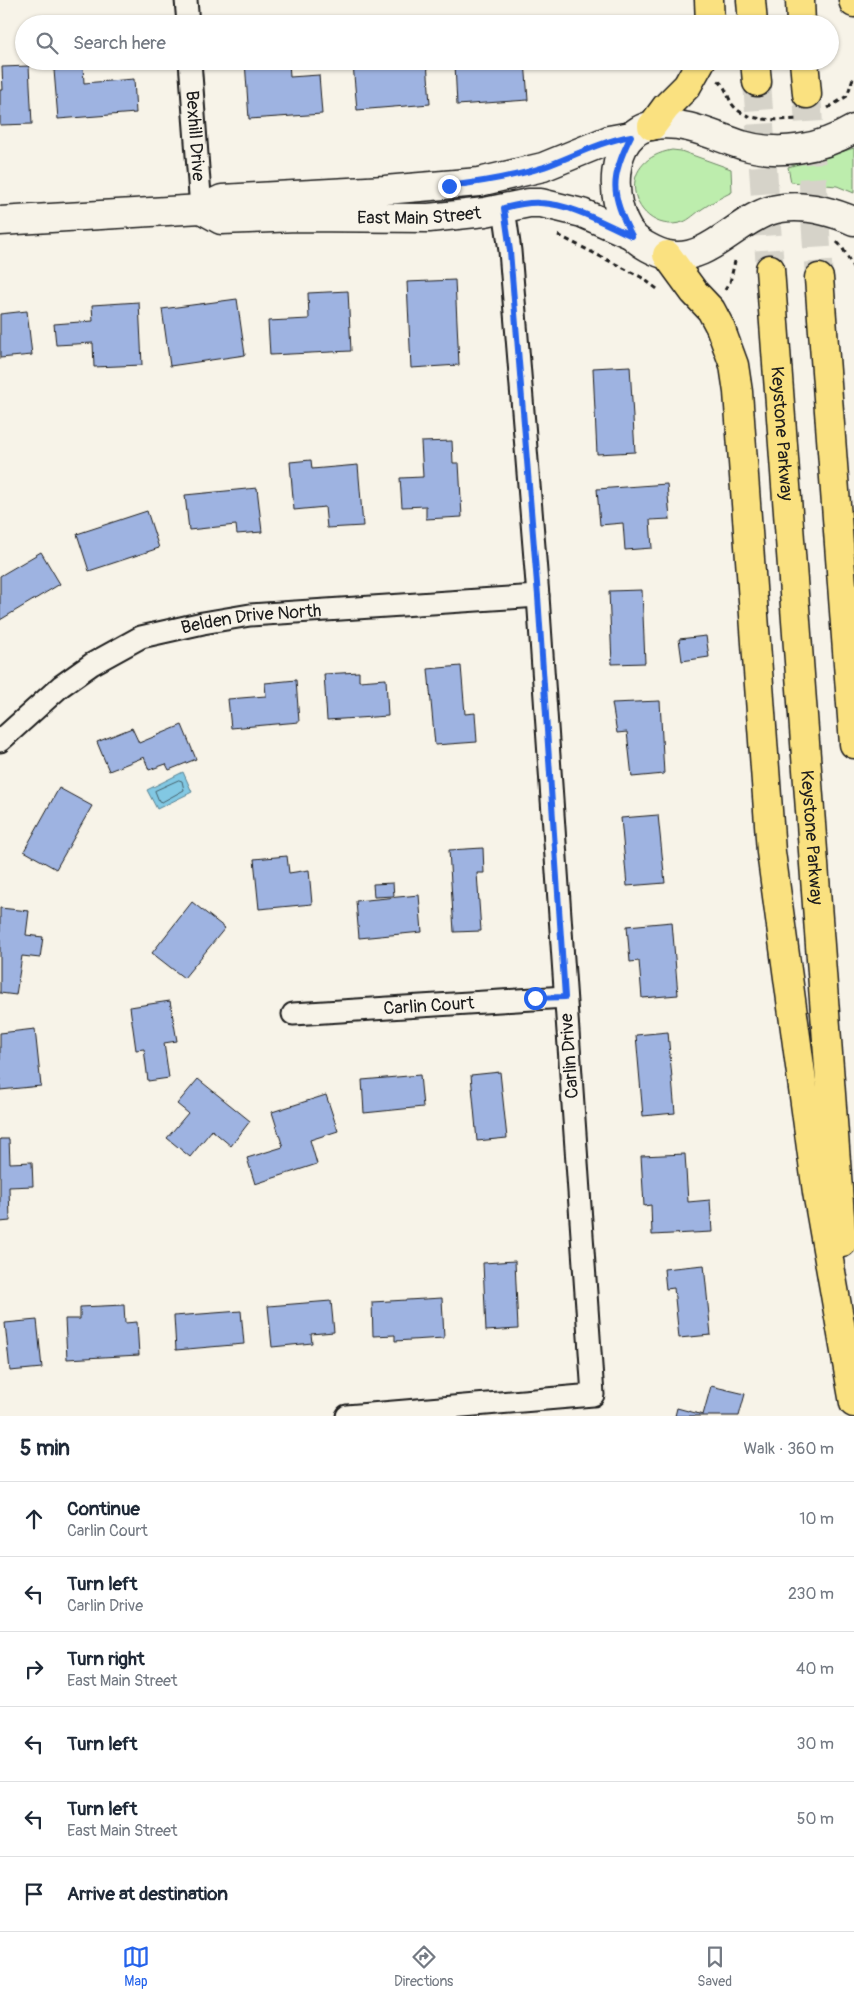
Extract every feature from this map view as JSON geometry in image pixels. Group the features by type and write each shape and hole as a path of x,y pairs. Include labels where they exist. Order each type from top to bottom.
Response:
{"highway":[{"path":"709,0 710,15"},
{"path":"751,0 752,15"},
{"path":"800,0 801,15"},
{"path":"642,131 687,86 696,70"},
{"path":"805,70 807,94"},
{"path":"667,255 694,292 711,310 734,365 739,402 771,852 818,1192 854,1404"},
{"name":"Keystone Parkway","path":"770,269 854,1404"},
{"path":"820,278 854,744"}],"main road":[{"name":"East Main Street","path":"0,221 201,209 222,199 385,190 479,182 543,167 609,140 676,124 743,145 767,150 785,151 828,142 854,129"},
{"path":"632,236 620,212 615,192 615,176 620,157 642,131"},
{"name":"East Main Street","path":"201,209 221,220 297,217 429,218 485,212 529,203 541,203 582,213 632,236 643,244 667,255"},
{"path":"667,255 682,257 698,253 755,217 783,208 802,207 817,209 854,220"}],"street":[{"path":"186,0 187,15"},
{"name":"Bexhill Drive","path":"191,70 201,209"},
{"name":"Carlin Drive","path":"346,1416 593,1395 538,596 510,251 504,208"},
{"name":"Belden Drive North","path":"0,741 61,686 92,664 141,637 250,615 538,596"},
{"name":"Carlin Court","path":"293,1014 565,997"}],"path":[{"path":"555,235 641,277 662,292"}],"green space":[{"path":"854,148 854,193 837,186 791,182 788,167"},
{"path":"672,150 681,151 731,169 732,192 683,222 667,224 653,219 642,209 636,196 635,182 640,168 652,157"}],"water":[{"path":"183,772 192,792 157,809 147,790"}],"building":[{"path":"2,67 15,67 15,70 29,70 32,124 0,125 0,90 3,90"},
{"path":"54,70 83,70 84,83 134,79 136,113 58,119"},
{"path":"246,70 290,70 290,77 319,75 322,114 249,119"},
{"path":"354,70 428,70 430,104 357,110"},
{"path":"455,70 526,70 528,100 457,105"},
{"path":"455,280 459,365 411,368 407,282"},
{"path":"348,291 351,351 270,355 268,321 309,319 308,293"},
{"path":"237,299 245,355 170,366 162,309"},
{"path":"139,302 142,365 94,367 93,343 56,345 54,324 93,321 92,305"},
{"path":"27,311 32,355 0,358 0,314"},
{"path":"630,366 635,452 597,454 593,368"},
{"path":"452,441 453,463 459,463 462,517 426,519 426,506 402,507 400,478 423,477 421,442"},
{"path":"311,460 312,469 358,465 363,526 327,528 325,507 294,510 290,462"},
{"path":"667,484 670,519 650,520 652,548 625,550 623,523 600,525 597,489"},
{"path":"257,488 262,532 237,534 236,525 189,530 185,495"},
{"path":"147,511 159,548 89,571 77,534"},
{"path":"41,552 60,584 0,620 0,576"},
{"path":"642,590 645,663 612,664 609,591"},
{"path":"706,636 709,657 682,661 679,639"},
{"path":"461,666 465,714 475,713 477,742 435,745 428,669"},
{"path":"359,672 359,681 386,679 388,716 327,720 324,674"},
{"path":"296,680 299,722 231,728 228,699 266,696 265,683"},
{"path":"660,701 664,774 632,777 627,732 617,733 612,703"},
{"path":"182,725 196,759 169,770 166,764 149,770 144,757 109,771 97,742 132,728 139,743"},
{"path":"59,788 92,806 56,869 24,851"},
{"path":"658,815 665,883 627,886 621,818"},
{"path":"483,848 484,873 477,873 481,931 454,932 449,850"},
{"path":"287,856 289,873 309,870 312,904 259,909 254,859"},
{"path":"393,883 394,896 374,897 373,884"},
{"path":"419,895 422,932 359,938 356,901"},
{"path":"192,902 225,928 184,978 152,953"},
{"path":"0,908 29,911 26,935 43,937 40,958 22,956 16,995 0,993"},
{"path":"672,922 678,995 642,998 639,961 630,962 627,926"},
{"path":"170,1001 177,1041 164,1043 169,1078 148,1081 144,1049 136,1050 130,1007"},
{"path":"35,1029 41,1086 0,1090 0,1033"},
{"path":"668,1032 675,1113 643,1116 636,1035"},
{"path":"500,1072 507,1138 477,1141 471,1075"},
{"path":"420,1075 423,1107 364,1113 362,1080"},
{"path":"198,1079 250,1121 231,1146 212,1130 190,1157 167,1138 188,1113 177,1104"},
{"path":"326,1095 338,1131 310,1140 317,1164 255,1184 247,1158 283,1147 272,1112"},
{"path":"0,1139 9,1139 10,1163 32,1162 33,1186 9,1187 10,1221 0,1222"},
{"path":"685,1154 688,1202 710,1200 712,1232 652,1235 651,1205 644,1206 641,1156"},
{"path":"515,1261 518,1329 486,1331 483,1263"},
{"path":"704,1265 711,1335 679,1338 674,1288 666,1289 664,1269"},
{"path":"442,1298 444,1338 395,1341 395,1335 373,1336 372,1302"},
{"path":"331,1301 334,1332 311,1334 312,1343 272,1347 268,1306"},
{"path":"124,1305 125,1323 137,1322 139,1355 67,1359 65,1319 80,1319 80,1307"},
{"path":"241,1311 244,1344 176,1350 174,1316"},
{"path":"37,1320 42,1368 10,1371 5,1323"},
{"path":"711,1386 745,1394 739,1416 675,1416 677,1408 703,1415"}],"tunnel":[{"path":"757,82 770,269"},
{"path":"807,94 819,278"}],"route":[{"path":"449,186 479,182 543,167 609,140 631,136 620,157 615,176 615,192 620,212 632,236 582,213 562,207 529,203 504,208 509,236 538,596 565,997 535,998"}]}
